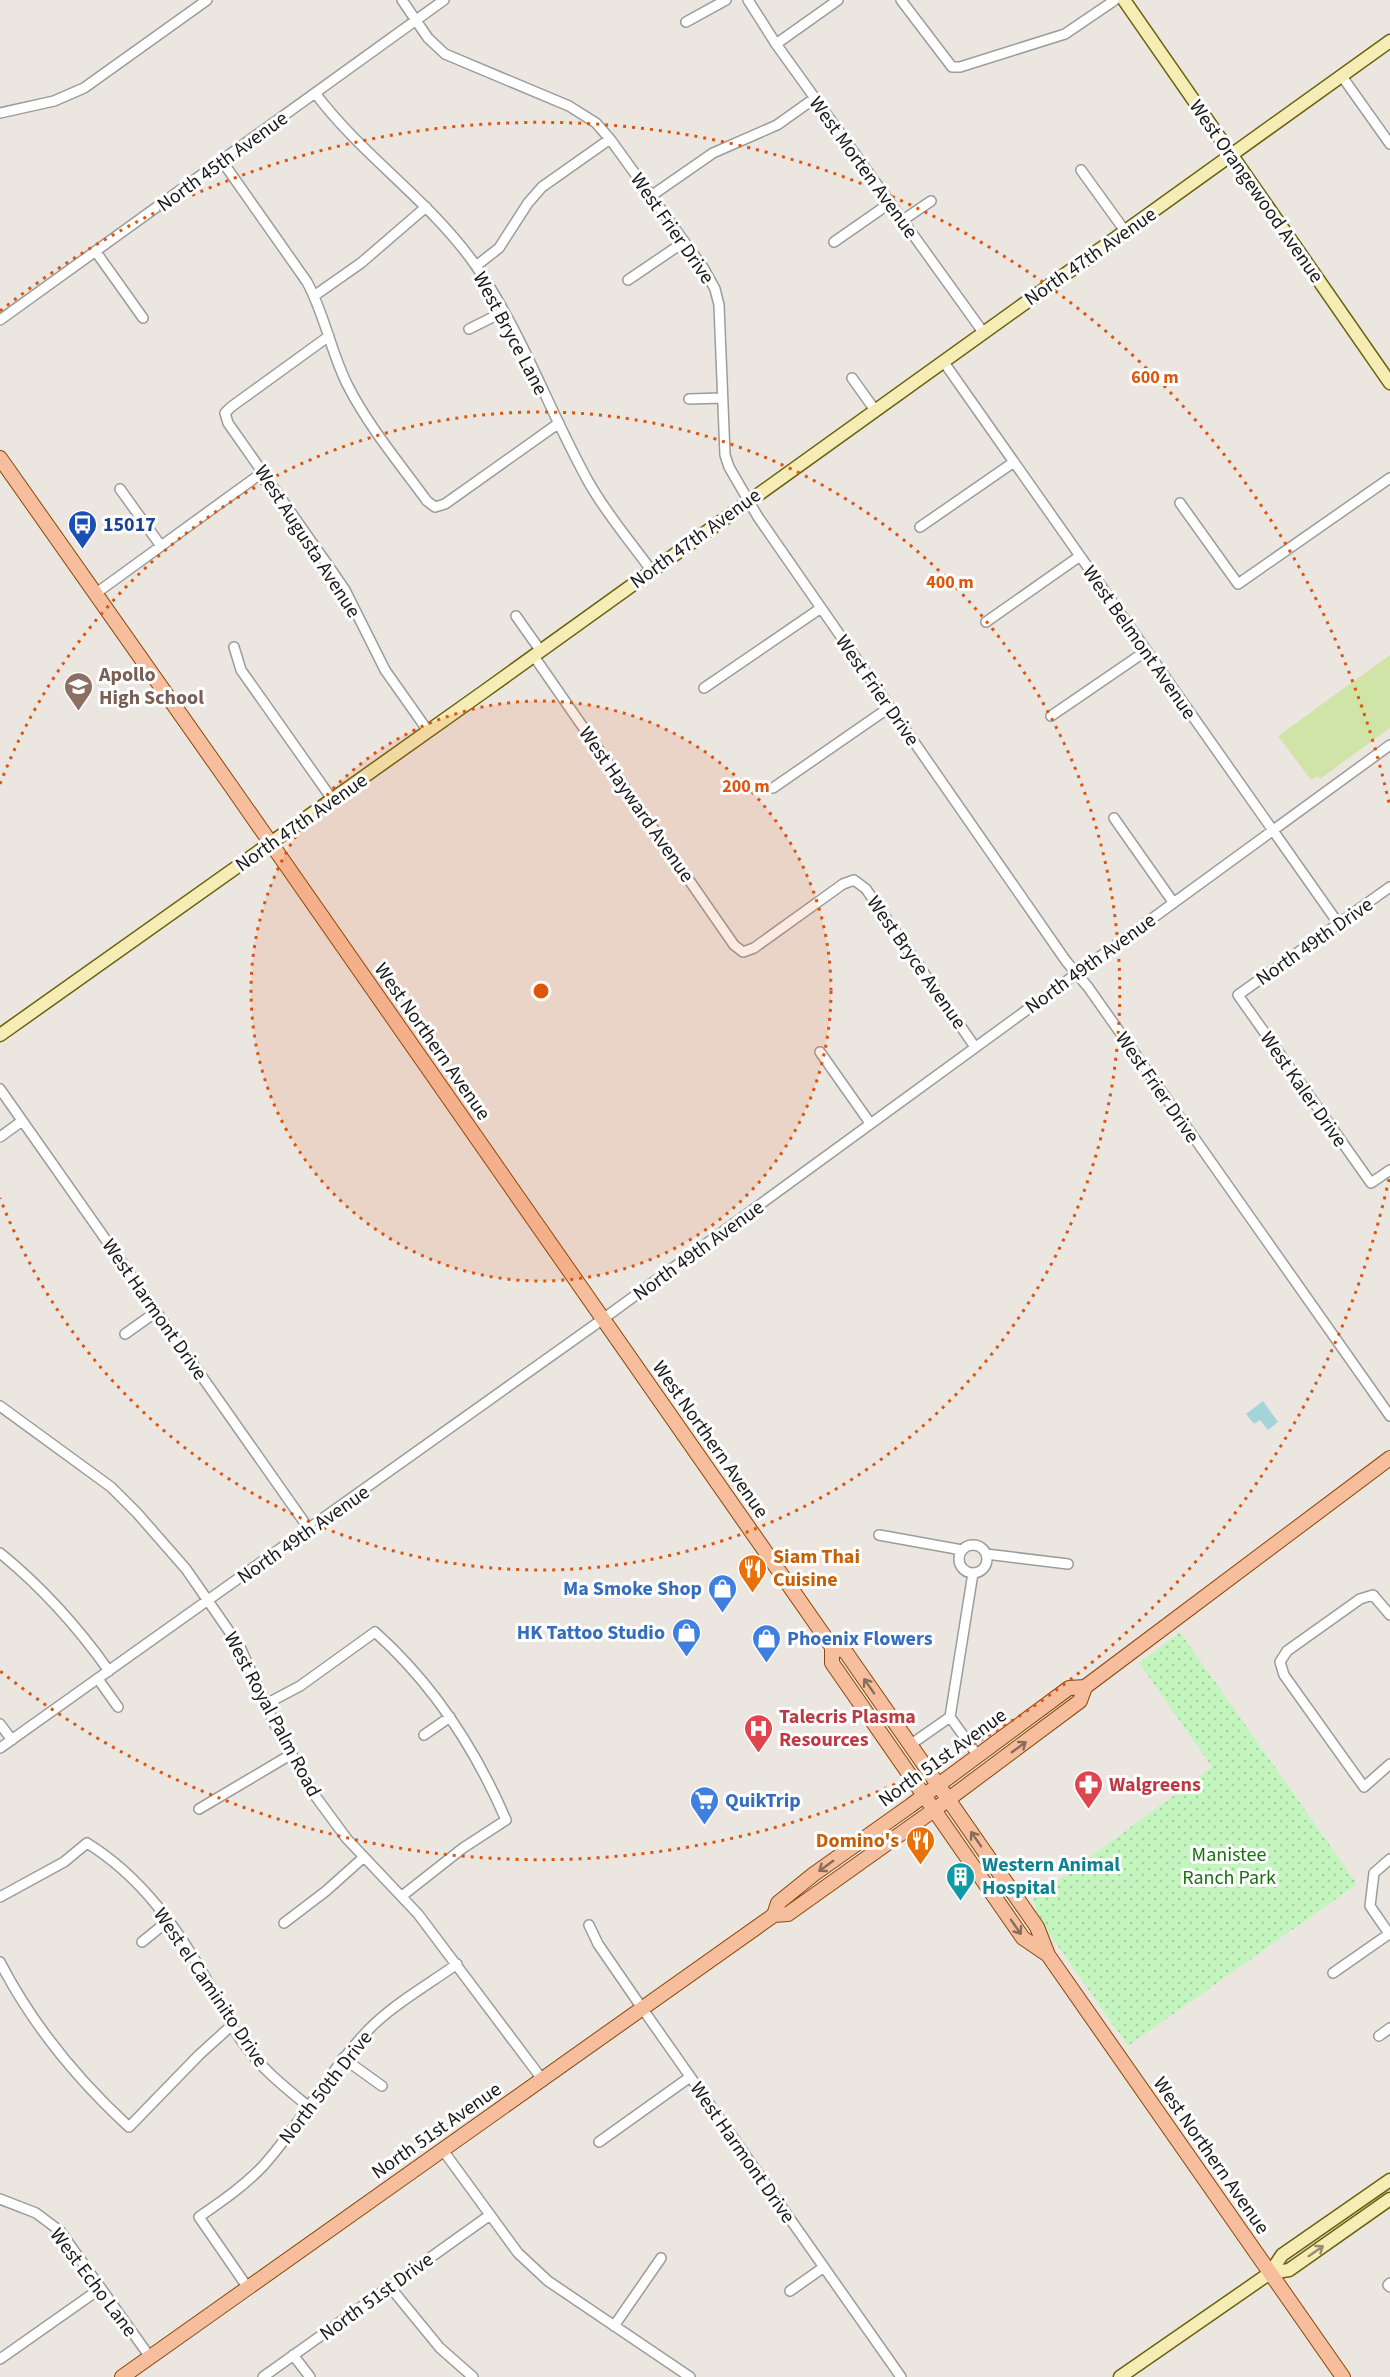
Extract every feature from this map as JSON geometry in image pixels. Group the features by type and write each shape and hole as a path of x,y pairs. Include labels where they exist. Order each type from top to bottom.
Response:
{"main road":[{"name":"West Northern Avenue","path":"0,458 832,1647 832,1663 1023,1938 1048,1955"},
{"name":"North 51st Avenue","path":"774,1915 778,1902 1069,1688 1085,1687 1390,1458"},
{"name":"West Northern Avenue","path":"832,1647 845,1651 949,1799 1037,1927 1048,1955 1343,2377"},
{"name":"North 51st Avenue","path":"122,2377 774,1915 788,1914 934,1810 1080,1701 1085,1687"}],"street":[{"path":"0,113 54,100 84,88 207,0"},
{"name":"West Frier Drive","path":"402,0 428,38 445,54 569,106 597,123 684,242 709,279 719,305 725,455 729,467 758,517 1076,973 1390,1416"},
{"name":"North 45th Avenue","path":"0,320 444,0"},
{"path":"686,22 726,0"},
{"name":"West Morten Avenue","path":"748,0 776,44 983,332"},
{"path":"776,44 838,0"},
{"path":"901,0 952,67 960,67 1053,39 1073,29 1115,0"},
{"name":"West Orangewood Avenue","path":"1124,0 1390,383"},
{"name":"North 47th Avenue","path":"0,1035 1390,41"},
{"path":"1341,75 1390,144"},
{"name":"West Bryce Lane","path":"315,93 355,141 443,224 476,266 503,312 594,491 651,570"},
{"path":"651,196 713,153 777,125 815,98"},
{"path":"476,266 499,248 528,203 542,187 610,139"},
{"path":"222,161 314,296 347,385 427,501 435,507 445,504 559,423"},
{"path":"1081,170 1125,231"},
{"path":"903,220 931,201"},
{"path":"834,242 890,203"},
{"path":"314,296 361,263 426,207"},
{"path":"628,280 684,242"},
{"path":"96,252 143,318"},
{"path":"469,329 503,312"},
{"name":"West Augusta Avenue","path":"329,336 225,413 228,423 345,590 385,670 428,731"},
{"name":"West Belmont Avenue","path":"943,361 1338,923"},
{"path":"852,378 875,410"},
{"path":"689,399 721,398"},
{"path":"920,527 1014,462"},
{"path":"95,594 263,472"},
{"path":"1180,503 1238,584 1390,478"},
{"path":"120,489 161,546"},
{"path":"986,622 1080,556"},
{"path":"704,688 821,608"},
{"name":"West Hayward Avenue","path":"516,616 536,652 734,945 743,952 754,948 843,884 854,880"},
{"path":"234,647 240,670 332,799"},
{"path":"1051,716 1146,651"},
{"path":"773,788 890,707"},
{"name":"North 49th Avenue","path":"0,1749 603,1319 1390,745"},
{"path":"1114,818 1173,903"},
{"name":"West Bryce Avenue","path":"854,880 866,889 975,1047"},
{"name":"North 49th Drive","path":"1238,995 1390,887"},
{"name":"West Kaler Drive","path":"1238,995 1371,1183 1390,1170"},
{"path":"820,1052 870,1123"},
{"name":"West Harmont Drive","path":"0,1089 309,1529"},
{"path":"0,1137 22,1121"},
{"path":"125,1334 156,1311"},
{"name":"West Royal Palm Road","path":"0,1406 111,1487 164,1543 209,1601 240,1647 290,1755 331,1818 364,1857 402,1896 457,1964 542,2079"},
{"path":"879,1535 962,1550"},
{"path":"966,1546 980,1546 986,1554 985,1567 973,1573 964,1571 959,1563 962,1550 966,1546"},
{"path":"0,1553 67,1615 109,1671"},
{"path":"986,1554 1068,1564"},
{"path":"973,1573 950,1717 978,1756"},
{"path":"1390,1615 1373,1595 1360,1599 1287,1651 1280,1662 1284,1675 1364,1787 1390,1764"},
{"path":"266,1704 300,1686 375,1632 412,1670 450,1717 479,1763 506,1820 463,1848 402,1896"},
{"path":"98,1679 118,1707"},
{"path":"424,1735 450,1717"},
{"path":"910,1745 950,1717"},
{"path":"0,1724 12,1740"},
{"path":"199,1809 290,1755"},
{"name":"West el Caminito Drive","path":"0,1897 64,1862 87,1843 134,1879 169,1920 185,1943 232,2025 262,2067 309,2107"},
{"path":"284,1923 326,1891 364,1857"},
{"path":"1333,1973 1389,1934 1370,1906 1374,1873 1390,1859"},
{"path":"142,1942 169,1920"},
{"name":"West Harmont Drive","path":"589,1924 598,1944 642,2008 901,2377"},
{"path":"0,1962 28,2012 50,2043 83,2081 129,2127 199,2055 232,2025"},
{"name":"North 50th Drive","path":"248,2288 199,2217 250,2179 276,2150 343,2058 371,2027 457,1964"},
{"path":"1379,2036 1390,2028"},
{"path":"343,2058 382,2086"},
{"path":"599,2142 690,2077"},
{"path":"442,2149 489,2215 533,2269 690,2377"},
{"path":"1120,2377 1270,2273 1282,2255 1390,2180"},
{"name":"West Echo Lane","path":"0,2199 36,2212 60,2231 150,2357"},
{"path":"1270,2273 1289,2270 1390,2199"},
{"path":"1349,2208 1358,2222"},
{"name":"North 51st Drive","path":"263,2377 489,2215"},
{"path":"614,2326 662,2258"},
{"path":"790,2291 824,2267"},
{"path":"390,2286 440,2348 473,2377"},
{"path":"0,2359 101,2288"},
{"path":"293,2355 310,2377"}],"green space":[{"path":"1390,655 1390,728 1320,779 1318,776 1311,780 1278,736"},
{"name":"Manistee Ranch Park","path":"1180,1632 1357,1884 1128,2046 1036,1915 1036,1905 1032,1900 1212,1767 1139,1663"}],"water":[{"path":"1263,1401 1278,1422 1268,1430 1260,1420 1254,1424 1246,1414"}],"place":[{"name":"15017","path":"82,550"},
{"name":"Apollo High School","path":"78,712"},
{"name":"Siam Thai Cuisine","path":"752,1594"},
{"name":"Ma Smoke Shop","path":"723,1614"},
{"name":"HK Tattoo Studio","path":"686,1658"},
{"name":"Phoenix Flowers","path":"766,1664"},
{"name":"Talecris Plasma Resources","path":"758,1754"},
{"name":"Walgreens","path":"1088,1810"},
{"name":"QuikTrip","path":"704,1826"},
{"name":"Domino's","path":"920,1866"},
{"name":"Western Animal Hospital","path":"961,1902"}]}
